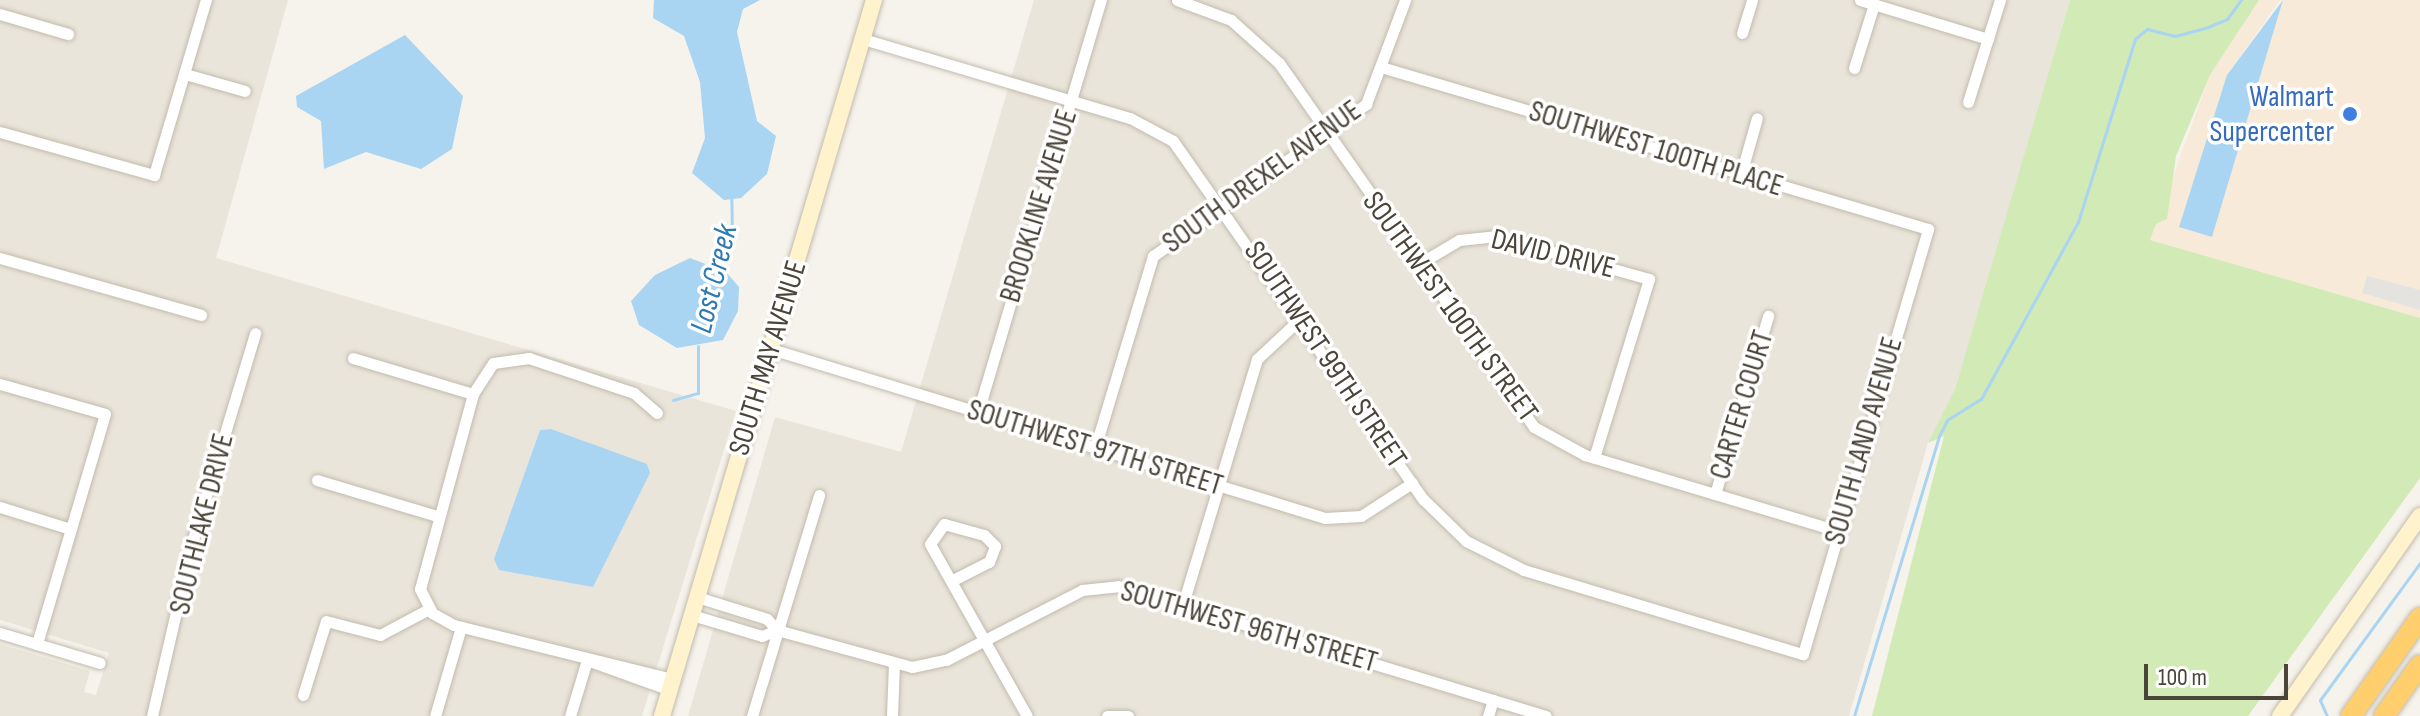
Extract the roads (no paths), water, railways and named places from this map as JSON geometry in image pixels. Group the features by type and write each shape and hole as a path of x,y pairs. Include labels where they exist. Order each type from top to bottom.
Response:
{"highway":[{"path":"2351,716 2420,618"},
{"path":"2384,716 2420,665"}],"main road":[{"name":"SOUTH MAY AVENUE","path":"662,716 874,0"},
{"path":"2280,716 2420,516"}],"street":[{"path":"0,132 154,175 206,0"},
{"name":"BROOKLINE AVENUE","path":"978,412 1101,0"},
{"name":"SOUTHWEST 100TH STREET","path":"1177,0 1222,16 1260,41 1518,411 1558,444 1594,458 1838,531"},
{"name":"SOUTH DREXEL AVENUE","path":"1095,448 1153,256 1366,104 1384,68 1405,0"},
{"path":"1742,33 1752,0"},
{"path":"1860,0 1988,39"},
{"path":"1968,102 2000,0"},
{"path":"1854,68 1874,4"},
{"path":"0,14 68,34"},
{"name":"SOUTHWEST 99TH STREET","path":"863,39 1071,100 1166,135 1222,204 1412,483 1455,532 1511,566 1803,654"},
{"name":"SOUTHWEST 100TH PLACE","path":"1384,68 1928,229"},
{"path":"185,74 245,91"},
{"path":"1741,174 1757,118"},
{"name":"SOUTH LAND AVENUE","path":"1803,654 1928,229"},
{"name":"DAVID DRIVE","path":"1417,265 1459,240 1495,236 1649,279 1594,458"},
{"path":"0,258 201,315"},
{"name":"CARTER COURT","path":"1715,494 1768,316"},
{"path":"1183,604 1259,354 1300,319"},
{"name":"SOUTHLAKE DRIVE","path":"152,716 193,539 255,333"},
{"name":"SOUTHWEST 97TH STREET","path":"771,349 1219,486 1339,519 1368,513 1412,483"},
{"path":"657,413 634,393 519,356 490,366 473,394 420,580 429,609 461,627 672,685"},
{"path":"353,358 473,394"},
{"path":"0,384 105,414 37,644"},
{"path":"317,480 437,516"},
{"path":"752,716 819,495"},
{"path":"0,507 70,529"},
{"path":"955,579 989,562 995,546 980,534 941,525 930,544 955,579 1027,716"},
{"name":"SOUTHWEST 96TH STREET","path":"697,597 767,619 777,630 894,665 931,664 1095,586 1183,604 1546,716"},
{"path":"303,695 326,621 380,635 429,609"},
{"name":"SOUTHWEST 96TH STREET","path":"692,615 762,636 777,630"},
{"path":"435,716 461,627"},
{"path":"0,633 100,663"},
{"path":"570,716 587,660"},
{"path":"892,716 894,665"},
{"path":"1488,716 1493,700"},
{"path":"1107,716 1128,716"}],"water":[{"path":"654,0 760,0 743,9 737,32 757,121 776,136 767,174 741,198 724,200 692,173 705,138 700,82 684,36 653,18"},
{"path":"2283,0 2212,237 2179,227 2227,75"},
{"path":"405,35 463,96 452,149 421,169 366,152 324,169 321,121 297,107 296,96"},
{"path":"690,258 726,272 739,287 738,311 723,340 677,348 639,325 631,301 655,275"},
{"path":"551,429 647,464 650,473 593,587 499,570 494,559 540,430"}],"waterway":[{"path":"1854,716 1939,436 1947,420 1981,399 2078,222 2135,39 2147,29 2175,36 2208,27 2227,19 2241,0"},
{"name":"Lost Creek","path":"719,274 732,235 731,196"},
{"name":"Lost Creek","path":"673,400 698,393 698,346"},
{"path":"2327,716 2320,700 2420,563"}],"place":[{"name":"Walmart Supercenter","path":"2350,114"}]}
